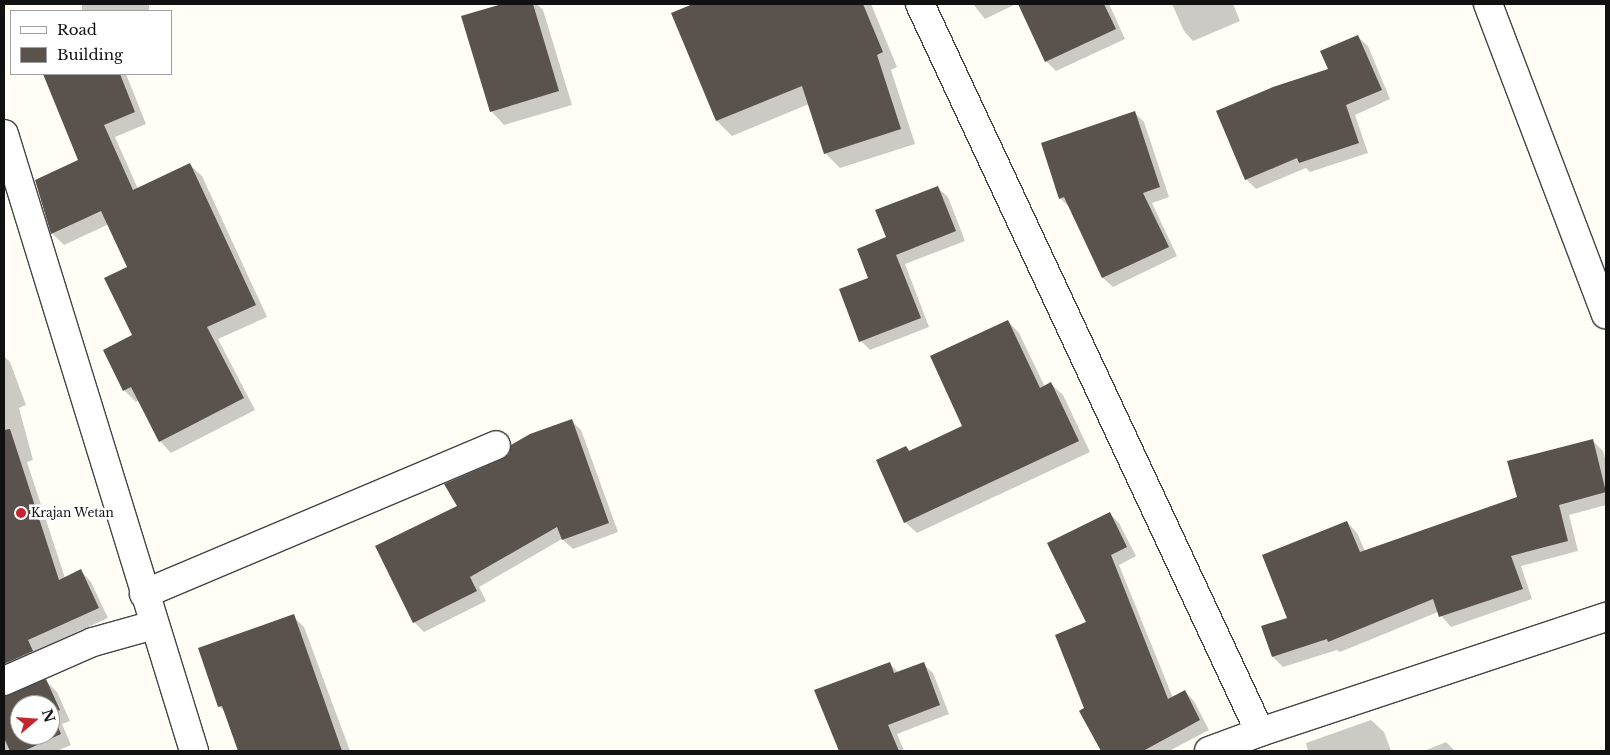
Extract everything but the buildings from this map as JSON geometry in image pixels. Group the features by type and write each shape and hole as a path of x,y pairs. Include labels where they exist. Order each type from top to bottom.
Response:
{"street":[{"path":"920,4 1260,732"},
{"path":"1488,4 1606,314"},
{"path":"4,134 144,594 194,751"},
{"path":"144,594 496,445"},
{"path":"1209,751 1260,732 1606,617"},
{"path":"4,681 93,642 154,625"}],"place":[{"name":"Krajan Wetan","path":"21,513"}]}
